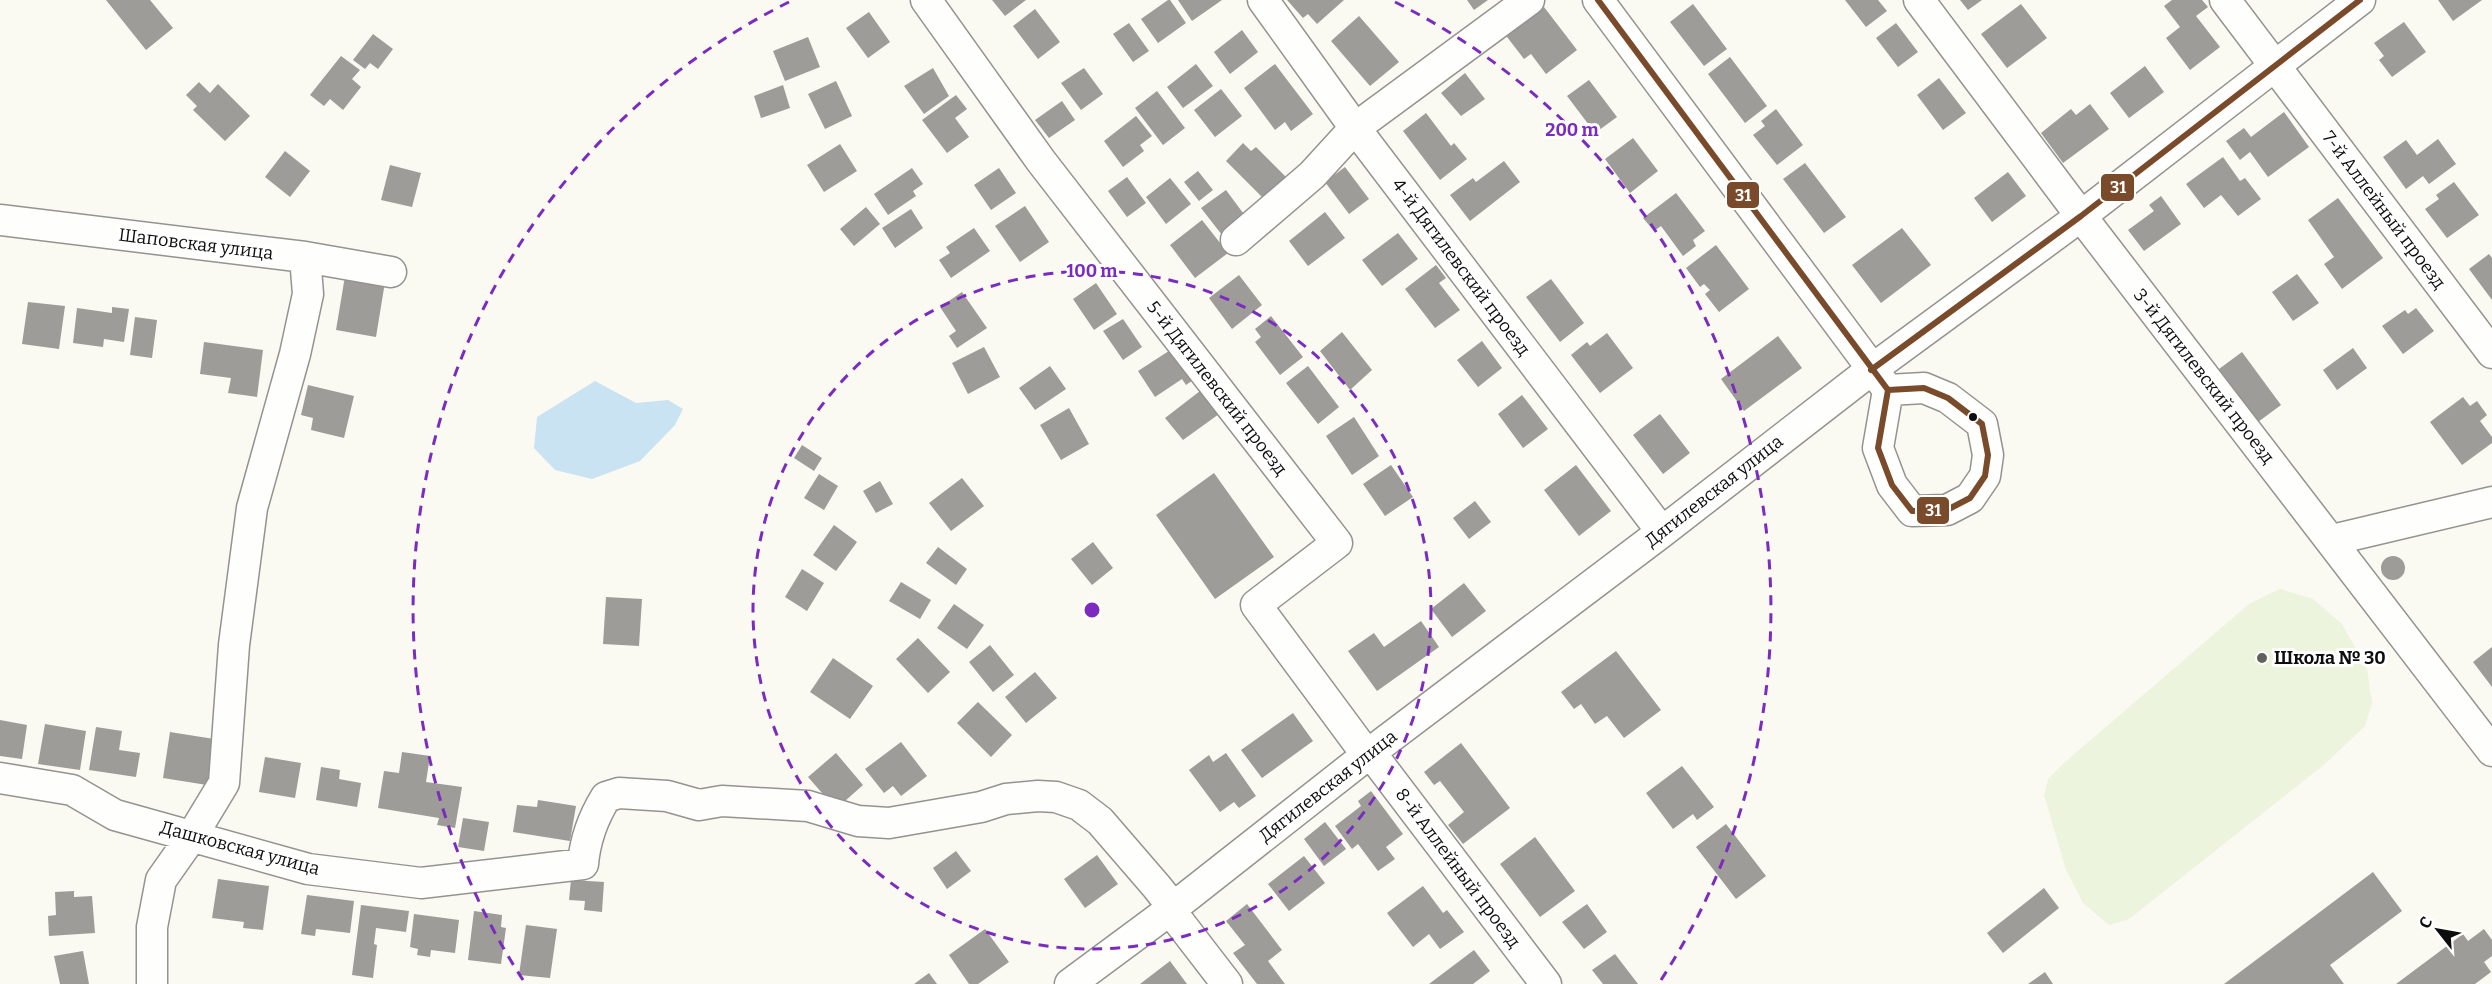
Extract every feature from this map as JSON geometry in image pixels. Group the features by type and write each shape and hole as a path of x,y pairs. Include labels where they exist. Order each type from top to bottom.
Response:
{"street":[{"name":"5-й Дягилевский проезд","path":"926,0 1041,161 1337,543 1256,604 1368,754"},
{"name":"4-й Дягилевский проезд","path":"1263,0 1355,128 1662,532"},
{"path":"1236,240 1312,175 1355,128 1528,0"},
{"path":"1598,0 1879,380"},
{"name":"3-й Дягилевский проезд","path":"1919,0 2081,216 2492,751"},
{"name":"7-й Аллейный проезд","path":"2225,0 2492,353"},
{"name":"Дягилевская улица","path":"1070,984 1170,910 1368,754 1662,532 1879,380 2081,216 2360,0"},
{"name":"Шаповская улица","path":"0,220 305,257 391,272"},
{"path":"152,984 152,927 161,880 192,836 224,783 234,645 252,508 295,354 308,294 305,257"},
{"path":"2331,540 2492,502"},
{"name":"8-й Аллейный проезд","path":"1368,754 1546,984"},
{"name":"Дашковская улица","path":"0,778 72,790 115,815 308,869 421,883 583,864 584,845 597,812 606,797 618,793 679,798 699,805 722,801 808,806 858,821 889,823 981,807 1006,799 1056,797 1079,806 1100,821 1157,887 1168,901 1170,910"},
{"path":"1170,910 1227,984"}],"green space":[{"path":"2280,589 2313,599 2342,624 2367,669 2372,703 2365,726 2325,764 2129,919 2109,925 2083,903 2066,870 2044,795 2048,779 2249,604"}],"water":[{"path":"595,381 636,403 668,400 683,409 675,425 640,461 592,479 555,470 534,448 537,417"}],"building":[{"path":"106,0 150,0 173,28 146,50"},
{"path":"992,0 1026,0 1005,16"},
{"path":"1168,0 1186,23 1158,43 1141,19"},
{"path":"1178,0 1222,0 1192,21"},
{"path":"1287,0 1344,0 1317,24 1308,14 1303,18"},
{"path":"1467,0 1488,0 1474,10"},
{"path":"1845,0 1878,0 1887,11 1866,27"},
{"path":"1960,0 1982,0 1968,10"},
{"path":"2172,0 2202,0 2208,7 2196,16 2220,47 2190,70 2166,38 2180,27 2164,6"},
{"path":"2438,0 2482,0 2453,21"},
{"path":"1693,4 1727,49 1704,66 1670,22"},
{"path":"2021,4 2047,38 2007,68 1981,34"},
{"path":"1544,7 1577,50 1546,74 1531,54 1524,59 1504,33"},
{"path":"1035,9 1060,42 1038,59 1013,26"},
{"path":"869,12 890,42 868,58 846,28"},
{"path":"1359,16 1399,62 1370,86 1331,41"},
{"path":"2404,22 2426,52 2392,77 2379,60 2384,56 2374,43"},
{"path":"1129,23 1149,51 1133,62 1113,34"},
{"path":"1896,23 1918,52 1898,67 1876,38"},
{"path":"1242,30 1258,52 1230,74 1214,52"},
{"path":"373,34 393,49 378,69 370,63 365,69 353,60"},
{"path":"808,37 820,67 785,81 773,51"},
{"path":"341,56 360,70 352,79 361,87 343,110 330,99 324,106 310,95"},
{"path":"1730,57 1767,106 1745,123 1708,74"},
{"path":"1196,64 1213,86 1183,108 1167,87"},
{"path":"1275,64 1313,114 1291,131 1285,122 1275,130 1244,88"},
{"path":"2145,66 2164,92 2129,118 2110,93"},
{"path":"933,68 949,96 924,114 904,86"},
{"path":"1084,68 1103,94 1081,110 1061,83"},
{"path":"1465,73 1485,99 1461,116 1441,93"},
{"path":"1939,78 1966,113 1943,130 1917,95"},
{"path":"1589,80 1617,117 1595,133 1567,96"},
{"path":"836,81 852,116 825,129 808,94"},
{"path":"199,82 210,93 218,84 250,116 225,141 193,110 197,106 186,95"},
{"path":"783,85 790,108 761,118 754,96"},
{"path":"1221,89 1242,116 1215,137 1194,110"},
{"path":"1157,91 1185,128 1163,145 1135,108"},
{"path":"956,95 967,109 955,118 969,137 947,153 922,120"},
{"path":"1062,101 1075,120 1049,138 1035,120"},
{"path":"2090,104 2109,129 2063,163 2041,133 2071,109 2076,115"},
{"path":"1776,109 1803,145 1777,165 1753,135 1765,126 1761,121"},
{"path":"2284,112 2309,147 2268,177 2250,152 2240,160 2226,141 2244,128 2251,137"},
{"path":"1426,113 1451,146 1454,143 1467,159 1440,180 1403,131"},
{"path":"1136,116 1152,136 1140,145 1144,151 1123,167 1104,141"},
{"path":"1633,138 1658,171 1630,193 1605,159"},
{"path":"2438,139 2456,164 2429,184 2423,176 2406,189 2383,157 2406,140 2417,155"},
{"path":"1243,143 1251,151 1256,147 1286,177 1264,199 1226,161"},
{"path":"840,144 857,171 824,192 807,165"},
{"path":"285,151 310,171 290,197 265,177"},
{"path":"2223,157 2240,181 2245,178 2261,199 2238,216 2221,195 2204,208 2186,184"},
{"path":"1504,161 1520,182 1470,221 1450,195 1473,178 1476,182"},
{"path":"1805,163 1846,217 1824,233 1783,179"},
{"path":"390,165 421,173 412,207 381,200"},
{"path":"1345,167 1369,199 1349,214 1325,182"},
{"path":"912,168 923,184 913,191 916,196 888,215 874,194"},
{"path":"999,168 1016,193 991,210 974,185"},
{"path":"1198,171 1213,190 1199,201 1184,182"},
{"path":"2008,172 2026,196 1992,222 1974,198"},
{"path":"1127,177 1146,203 1127,217 1108,191"},
{"path":"1170,178 1191,204 1166,224 1146,197"},
{"path":"2454,182 2479,215 2447,238 2425,209 2439,199 2436,195"},
{"path":"1226,190 1246,217 1222,235 1201,208"},
{"path":"1676,193 1705,231 1693,240 1696,246 1683,256 1661,226 1654,231 1643,218"},
{"path":"2161,196 2181,224 2144,251 2128,230 2154,211 2149,205"},
{"path":"2338,198 2383,258 2342,289 2324,264 2334,257 2308,220"},
{"path":"1025,206 1049,242 1020,262 995,226"},
{"path":"866,207 880,224 854,246 840,229"},
{"path":"911,209 923,228 895,248 882,228"},
{"path":"1325,212 1345,238 1308,266 1289,241"},
{"path":"1202,220 1228,253 1195,278 1170,245"},
{"path":"974,228 990,251 951,278 939,260 950,253 946,247"},
{"path":"1902,228 1931,265 1881,303 1852,265"},
{"path":"1398,233 1418,259 1382,286 1362,260"},
{"path":"1716,245 1749,289 1719,312 1705,294 1710,290 1704,284 1700,287 1686,268"},
{"path":"2489,254 2492,258 2492,300 2469,269"},
{"path":"1436,265 1446,278 1439,283 1460,310 1435,328 1405,289"},
{"path":"2297,274 2319,303 2293,321 2272,292"},
{"path":"1239,275 1262,305 1232,329 1209,298"},
{"path":"345,276 385,282 376,337 336,330"},
{"path":"1551,279 1584,323 1560,342 1526,297"},
{"path":"1096,283 1117,314 1094,330 1073,299"},
{"path":"962,292 987,328 957,348 949,336 956,331 940,307"},
{"path":"28,302 65,306 59,349 22,344"},
{"path":"112,307 129,309 124,342 104,339 103,347 73,343 77,308 112,313"},
{"path":"2416,308 2434,331 2403,354 2382,326 2405,310 2408,314"},
{"path":"1271,316 1303,357 1280,375 1255,342 1261,337 1255,329"},
{"path":"135,317 157,320 152,358 130,355"},
{"path":"1123,319 1142,347 1123,360 1103,331"},
{"path":"1342,332 1372,370 1350,390 1320,351"},
{"path":"1607,333 1633,368 1600,393 1571,355 1587,342 1590,346"},
{"path":"1778,336 1802,368 1744,411 1721,379"},
{"path":"1482,341 1502,368 1478,387 1457,360"},
{"path":"204,342 263,350 257,397 228,393 231,378 200,374"},
{"path":"984,347 1000,377 968,394 952,363"},
{"path":"1175,347 1196,378 1186,385 1182,379 1155,397 1138,371"},
{"path":"2353,348 2367,368 2337,390 2323,370"},
{"path":"2242,352 2281,405 2258,422 2219,369"},
{"path":"1050,366 1066,389 1035,410 1019,388"},
{"path":"1308,366 1339,407 1318,424 1286,383"},
{"path":"308,385 354,396 344,438 311,430 313,418 301,415"},
{"path":"1200,391 1219,414 1183,440 1165,418"},
{"path":"1522,395 1548,429 1523,448 1498,414"},
{"path":"2463,397 2470,406 2477,401 2487,415 2480,421 2492,437 2492,443 2462,465 2430,422"},
{"path":"1069,408 1089,444 1061,460 1040,425"},
{"path":"1660,414 1690,453 1663,474 1633,435"},
{"path":"1354,417 1379,456 1352,475 1326,436"},
{"path":"802,445 822,458 814,471 794,458"},
{"path":"1391,465 1413,497 1385,516 1363,484"},
{"path":"1576,465 1611,511 1579,536 1544,490"},
{"path":"1214,473 1274,557 1215,599 1156,515"},
{"path":"819,474 838,486 824,510 804,498"},
{"path":"962,478 984,506 951,531 929,503"},
{"path":"880,481 893,504 876,513 863,491"},
{"path":"1475,501 1491,522 1469,539 1453,518"},
{"path":"834,525 857,542 836,571 813,555"},
{"path":"1093,542 1113,568 1092,585 1071,559"},
{"path":"938,547 967,569 956,585 926,563"},
{"path":"2393,556 2401,560 2405,568 2401,576 2393,580 2385,576 2381,568 2385,560"},
{"path":"802,569 824,583 807,611 785,597"},
{"path":"901,582 931,600 920,619 889,601"},
{"path":"1464,583 1486,611 1452,637 1431,609"},
{"path":"606,597 642,599 639,646 603,644"},
{"path":"954,604 984,625 967,649 937,628"},
{"path":"1421,621 1439,647 1377,691 1348,651 1374,633 1384,647"},
{"path":"918,638 950,672 928,693 896,659"},
{"path":"990,645 1014,675 993,692 969,662"},
{"path":"2492,647 2492,687 2473,662"},
{"path":"1616,651 1661,710 1624,738 1607,716 1595,724 1581,704 1574,709 1561,692"},
{"path":"833,658 873,686 850,719 810,692"},
{"path":"1035,672 1057,698 1026,723 1005,697"},
{"path":"978,702 1012,735 991,757 957,723"},
{"path":"1293,713 1313,741 1262,778 1241,750"},
{"path":"0,720 27,725 22,759 0,756"},
{"path":"45,724 86,731 80,770 38,764"},
{"path":"96,727 122,731 119,750 140,753 136,777 89,770"},
{"path":"170,732 214,739 207,785 163,778"},
{"path":"901,742 927,776 901,796 893,786 884,793 865,769"},
{"path":"1461,743 1510,808 1463,844 1448,825 1464,812 1440,781 1434,785 1424,772"},
{"path":"402,752 430,756 426,782 462,787 455,828 437,825 439,818 378,808 384,771 399,773"},
{"path":"836,753 863,785 836,809 808,777"},
{"path":"1226,753 1256,796 1239,808 1234,802 1220,812 1189,770 1209,755 1213,762"},
{"path":"265,757 301,763 295,798 259,792"},
{"path":"1682,766 1714,807 1697,820 1693,814 1673,829 1646,793"},
{"path":"321,767 340,770 339,779 361,783 357,807 316,800"},
{"path":"1371,791 1403,834 1386,847 1395,859 1378,871 1358,844 1352,849 1335,826 1361,806 1358,801"},
{"path":"538,800 576,806 570,841 513,832 517,805 537,807"},
{"path":"463,818 489,822 484,851 458,847"},
{"path":"1325,822 1346,849 1324,866 1304,839"},
{"path":"1726,824 1766,876 1736,899 1696,847"},
{"path":"1535,837 1575,891 1540,917 1500,864"},
{"path":"956,851 971,871 947,889 933,868"},
{"path":"1097,855 1118,884 1085,908 1064,879"},
{"path":"1304,856 1325,883 1289,911 1268,884"},
{"path":"2373,872 2402,911 2330,965 2344,984 2224,984"},
{"path":"218,879 269,886 263,930 243,928 244,922 212,918"},
{"path":"571,880 604,882 602,912 584,910 585,901 569,900"},
{"path":"1423,886 1443,913 1447,910 1464,932 1440,949 1429,934 1413,947 1387,913"},
{"path":"2044,888 2059,908 2003,953 1987,933"},
{"path":"74,891 74,897 92,896 95,933 49,936 48,916 56,915 55,892"},
{"path":"307,895 354,901 350,933 316,929 315,936 301,934"},
{"path":"1247,904 1282,950 1268,961 1285,984 1257,984 1233,953 1245,945 1226,921"},
{"path":"1587,904 1607,932 1584,949 1562,922"},
{"path":"361,905 409,911 406,932 376,928 374,944 377,945 373,978 352,975"},
{"path":"474,911 502,915 501,927 506,928 501,964 468,960"},
{"path":"414,914 459,920 455,953 431,950 430,957 417,955 418,949 410,947"},
{"path":"526,925 557,929 550,978 519,975"},
{"path":"985,929 1009,962 978,984 969,984 949,955"},
{"path":"2484,929 2492,940 2492,956 2484,962 2491,972 2475,984 2396,984 2463,934 2468,941"},
{"path":"1474,950 1490,971 1473,984 1429,984"},
{"path":"83,951 89,984 60,984 54,956"},
{"path":"1615,954 1638,984 1603,984 1592,970"},
{"path":"1170,961 1187,984 1140,984"},
{"path":"2045,972 2053,984 2028,984"},
{"path":"929,973 937,984 914,984"}],"transit line":[{"name":"31","path":"1598,0 1888,390"},
{"name":"31","path":"1871,370 2081,216 2360,0"},
{"name":"31","path":"1924,388 1948,398 1982,424 1988,455 1985,476 1970,498 1947,510 1912,511 1892,485 1878,448 1888,390 1924,388"}],"place":[{"name":"Школа № 30","path":"2262,658"}]}
